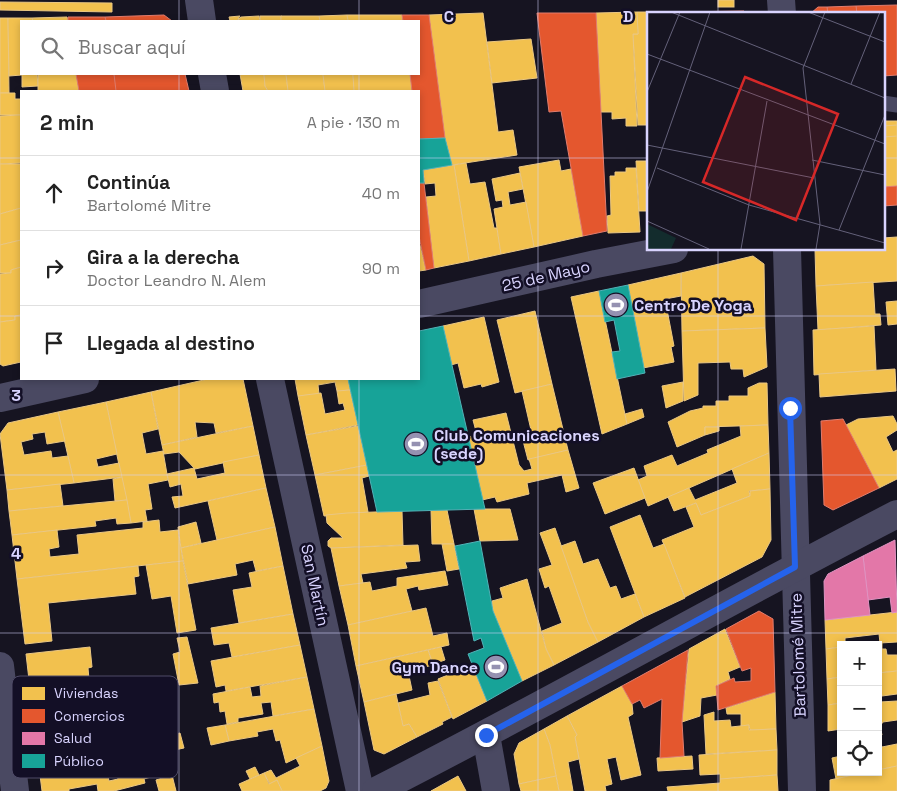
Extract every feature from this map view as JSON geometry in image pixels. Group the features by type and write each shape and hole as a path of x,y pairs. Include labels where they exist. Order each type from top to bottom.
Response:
{"street":[{"path":"198,0 202,20"},
{"path":"212,75 215,90"},
{"name":"25 de Mayo","path":"420,304 596,264 669,250"},
{"name":"Bartolomé Mitre","path":"787,250 802,791"},
{"path":"0,398 81,380"},
{"name":"San Martín","path":"270,380 360,791"},
{"path":"376,791 486,735 795,567 897,514"},
{"path":"0,666 12,766"},
{"path":"486,735 496,791"},
{"path":"13,778 15,791"}],"lane":[{"path":"884,103 897,105"}],"building: Viviendas":[{"path":"718,0 734,0 734,7 718,7"},
{"path":"0,2 112,3 112,12 0,10"},
{"path":"637,12 647,12 647,125 638,125 633,34 638,34"},
{"path":"637,12 638,34 633,34 637,126 626,126 626,118 612,119 612,112 601,112 596,13"},
{"path":"483,13 498,132 513,130 517,155 452,165 445,138 429,15"},
{"path":"347,15 402,15 403,20 348,20"},
{"path":"347,15 348,20 320,20 319,16"},
{"path":"240,16 238,20 230,20 229,17"},
{"path":"259,16 260,20 238,20 241,17"},
{"path":"260,16 281,16 281,20 260,20"},
{"path":"281,16 319,16 320,20 281,20"},
{"path":"67,17 68,20 33,20 32,18"},
{"path":"0,18 8,18 9,93 0,93"},
{"path":"8,18 32,18 33,20 20,20 20,75 22,75 9,76"},
{"path":"531,39 537,78 492,83 487,42"},
{"path":"22,75 37,75 38,86 22,87"},
{"path":"38,75 76,75 79,90 38,90"},
{"path":"240,75 264,75 267,90 243,90"},
{"path":"264,75 286,75 288,90 267,90"},
{"path":"286,75 323,75 325,90 288,90"},
{"path":"323,75 353,75 354,90 325,90"},
{"path":"353,75 410,75 412,90 354,90"},
{"path":"0,93 15,93 15,99 20,99 20,115 0,115"},
{"path":"20,115 20,163 0,164 0,116"},
{"path":"884,121 897,121 897,136 884,137"},
{"path":"897,125 897,142 884,142 884,126"},
{"path":"897,136 897,186 884,187 884,137"},
{"path":"559,160 561,171 571,169 583,236 534,247 519,167"},
{"path":"636,161 647,161 647,211 639,211"},
{"path":"466,163 470,184 485,182 494,228 497,228 501,254 469,261 454,165"},
{"path":"0,164 20,164 20,208 0,214"},
{"path":"454,165 469,261 434,268 426,197 436,196 435,183 425,184 423,170"},
{"path":"626,168 636,168 640,232 608,233 607,216 611,215 610,176 615,176 615,172 626,172"},
{"path":"520,173 523,189 508,192 510,205 526,202 534,247 501,254 494,209 503,207 502,200 496,201 492,179"},
{"path":"20,208 20,240 0,245 0,214"},
{"path":"897,237 897,281 816,286 815,250 884,250 884,238"},
{"path":"20,240 20,267 11,270 11,273 0,273 0,245"},
{"path":"420,245 426,270 420,271"},
{"path":"753,256 764,264 765,328 682,331 681,273"},
{"path":"20,267 20,315 15,316 15,320 0,322 0,274 11,273 11,270"},
{"path":"681,273 681,296 665,299 674,346 671,347 674,362 643,368 628,285"},
{"path":"873,282 875,314 880,314 881,325 818,330 816,286"},
{"path":"599,291 627,424 602,434 571,297"},
{"path":"897,301 897,324 888,325 886,302"},
{"path":"535,311 552,384 515,393 497,320"},
{"path":"20,315 20,362 3,366 0,364 0,322 15,320 15,316"},
{"path":"484,317 499,382 482,387 481,384 464,388 458,363 451,365 443,326"},
{"path":"874,326 876,370 814,375 813,330"},
{"path":"765,328 767,367 744,377 743,369 731,369 730,362 698,363 698,395 684,401 682,331"},
{"path":"895,369 896,391 820,397 819,374"},
{"path":"204,380 243,380 253,426 216,433 214,423 195,422 197,437 162,445 151,392"},
{"path":"295,380 348,380 350,390 337,391 335,382 318,385 319,394 298,396"},
{"path":"683,382 683,401 666,408 662,386"},
{"path":"759,383 767,383 768,425 705,427 705,435 677,447 668,422 690,411 703,408 703,406 716,406 716,401 729,401 729,396 748,396 748,388"},
{"path":"552,384 568,450 528,460 521,433 531,430 522,391"},
{"path":"350,390 358,425 306,435 298,396 321,393 325,414 345,410 343,403 339,404 337,391"},
{"path":"151,392 158,429 142,433 146,454 163,451 168,480 148,484 152,509 145,510 147,521 131,523 106,402"},
{"path":"106,402 117,454 96,459 98,467 119,463 122,477 74,483 58,412"},
{"path":"642,409 644,417 627,424 625,414"},
{"path":"58,412 65,441 47,444 45,432 32,434 33,439 21,442 24,455 51,451 52,458 68,456 74,483 7,490 0,434 8,423"},
{"path":"506,413 519,465 524,471 532,469 529,459 568,450 579,488 566,492 562,475 527,483 529,494 497,502 495,497 482,500 468,437 477,435 473,420"},
{"path":"893,416 897,424 897,430 886,437 893,452 897,450 897,479 879,488 846,425 858,419"},
{"path":"768,425 769,453 648,506 638,480 647,476 644,466 672,455 677,466 708,453 707,450 741,436 740,426"},
{"path":"253,426 259,455 195,469 179,452 164,454 162,445"},
{"path":"358,426 367,465 315,475 306,435"},
{"path":"705,427 719,427 719,431 705,435"},
{"path":"769,453 770,489 749,491 750,496 701,515 696,503 674,511 668,497 689,488 695,500 737,483 732,469"},
{"path":"259,455 266,488 175,508 172,497 183,496 181,484 170,487 167,474 194,468 197,479 225,473 223,462"},
{"path":"367,465 369,476 362,478 368,512 324,516 315,475"},
{"path":"634,468 645,498 605,514 593,483"},
{"path":"122,477 127,500 115,501 113,479"},
{"path":"60,484 63,506 9,511 7,490"},
{"path":"266,488 275,527 217,540 208,501"},
{"path":"770,489 771,540 762,557 685,597 662,540 694,527 686,507 696,503 701,515 750,496 750,491"},
{"path":"127,500 131,523 117,524 116,518 95,521 96,526 12,535 9,511"},
{"path":"474,509 510,509 518,540 480,541"},
{"path":"431,510 447,510 454,544 432,544"},
{"path":"402,511 403,545 331,548 328,546 328,541 331,538 343,538 327,523 326,515"},
{"path":"640,515 653,548 664,544 685,598 644,617 610,527"},
{"path":"159,520 160,532 178,530 183,561 17,579 12,535 57,530 59,547 49,549 50,557 79,554 77,535 143,528 143,522"},
{"path":"196,522 201,543 181,548 178,527"},
{"path":"275,527 283,566 256,571 253,560 235,564 237,575 188,584 181,548"},
{"path":"555,528 588,622 598,642 554,665 546,649 542,631 562,623 549,586 545,588 539,569 552,565 540,533"},
{"path":"575,541 583,564 598,559 610,588 616,586 621,599 635,594 644,617 598,642 588,622 561,546"},
{"path":"442,544 454,544 459,569 447,571"},
{"path":"418,545 420,561 405,562 407,568 361,574 363,583 339,586 331,548"},
{"path":"183,561 196,630 177,633 171,596 152,599 146,565"},
{"path":"138,566 139,576 134,577 136,594 48,603 52,641 25,644 17,579"},
{"path":"283,566 293,614 239,623 233,590 252,587 249,573"},
{"path":"445,571 448,585 419,590 418,586 406,589 412,611 348,625 339,586 370,582 372,591 397,586 397,578"},
{"path":"527,579 546,649 554,665 522,681 493,611 492,601 503,598 500,588"},
{"path":"426,608 433,636 447,633 449,645 356,666 348,625"},
{"path":"897,612 897,642 882,643 880,641 879,634 845,638 845,641 837,641 837,648 826,649 825,620"},
{"path":"293,614 300,645 232,657 229,643 214,645 211,628"},
{"path":"725,629 740,667 728,672 730,679 716,686 717,695 701,698 700,716 682,722 689,649"},
{"path":"187,637 198,683 179,685 173,654 180,652 177,638"},
{"path":"300,645 307,677 226,691 225,685 216,687 211,661"},
{"path":"90,647 92,667 88,668 89,676 29,676 26,654"},
{"path":"441,647 445,660 433,664 428,650"},
{"path":"837,648 837,678 827,679 826,649"},
{"path":"882,649 886,649 887,655 897,655 897,671 882,673"},
{"path":"428,650 433,665 408,671 412,690 364,702 356,666"},
{"path":"472,665 487,701 453,719 438,679"},
{"path":"897,671 897,694 882,696 882,673"},
{"path":"307,677 314,709 273,716 271,702 261,703 263,714 238,718 238,722 227,724 225,711 220,712 219,702 214,703 213,694 250,687 252,697 261,696 260,686"},
{"path":"837,678 837,704 828,705 827,679"},
{"path":"438,681 452,717 442,722 443,724 417,737 409,724 403,726 398,703 430,695 428,683"},
{"path":"622,686 632,704 633,714 628,717 641,775 621,780 616,757 607,759 612,784 605,786 606,791 585,791 575,737 577,735 567,716"},
{"path":"775,692 776,729 750,730 749,725 741,726 741,714 727,714 726,708"},
{"path":"396,694 403,726 409,724 417,737 384,754 374,750 364,702"},
{"path":"897,701 897,720 882,723 882,702"},
{"path":"837,704 837,730 828,731 828,705"},
{"path":"314,709 322,746 286,763 280,740 276,741 273,729 257,732 258,736 229,741 225,725"},
{"path":"714,712 714,721 730,720 731,727 749,725 749,730 776,729 777,750 706,754 704,715"},
{"path":"567,716 577,735 575,737 579,759 568,762 573,791 559,791 550,745 544,729"},
{"path":"225,725 229,741 211,745 207,728"},
{"path":"544,729 550,745 556,776 519,784 514,754 519,743"},
{"path":"178,733 180,733 184,748 178,749"},
{"path":"897,744 897,766 882,769 882,747"},
{"path":"322,746 329,781 326,788 320,791 282,791 277,780 270,784 264,773 271,770 276,778 300,766 296,758"},
{"path":"777,750 777,775 720,779 720,774 700,775 699,755"},
{"path":"692,756 693,769 658,771 657,758"},
{"path":"837,757 837,776 849,776 836,779 832,758"},
{"path":"897,766 897,791 830,791 830,780 848,776 882,776 882,769"},
{"path":"255,767 259,775 250,779 246,771"},
{"path":"264,773 269,784 277,780 282,791 242,791 239,784"},
{"path":"777,775 778,791 668,791 667,787 720,783 720,779"},
{"path":"458,776 466,791 431,791"},
{"path":"556,776 559,791 521,791 519,784"},
{"path":"40,778 108,778 109,781 148,778 144,779 145,783 114,791 98,791 97,784 69,789 69,791 42,791"},
{"path":"173,778 176,791 159,791 156,780"}],"building: Comercios":[{"path":"897,5 897,75 884,76 884,12 857,12 856,6"},
{"path":"856,6 857,12 828,12 827,7"},
{"path":"818,7 827,7 828,12 812,12"},
{"path":"744,11 745,12 678,12"},
{"path":"537,13 596,13 607,231 583,236 561,111 549,112"},
{"path":"164,15 171,20 106,20 105,17"},
{"path":"402,15 429,15 445,138 420,139 420,90 412,90 410,75 420,75 420,20 403,20"},
{"path":"68,17 105,17 106,20 68,20"},
{"path":"76,75 114,75 117,90 79,90"},
{"path":"114,75 185,75 189,90 116,90"},
{"path":"420,183 424,183 434,268 426,270 420,241"},
{"path":"897,186 897,205 884,206 884,187"},
{"path":"843,419 879,488 833,510 824,505 821,421"},
{"path":"759,611 773,619 775,692 718,710 716,686 734,678 735,682 751,681 751,668 742,671 726,629"},
{"path":"688,650 682,722 684,756 660,758 662,699 644,708 640,700 632,704 622,686"}],"building: Salud":[{"path":"895,540 897,612 892,613 890,597 868,600 863,556"},
{"path":"863,556 870,615 825,620 824,581 828,574"}],"building: Público":[{"path":"445,138 452,165 423,170 424,183 420,183 420,139"},
{"path":"628,285 645,373 617,379 612,352 620,351 614,320 605,322 599,291"},
{"name":"Club Comunicaciones (sede)","path":"443,326 485,509 377,512 348,380 420,380 420,331"},
{"path":"480,541 493,611 522,681 487,701 468,654 484,648 481,638 474,641 455,546"}],"place":[{"name":"Centro De Yoga","path":"616,305"},
{"name":"Club Comunicaciones (sede)","path":"416,444"},
{"name":"Gym Dance","path":"496,667"}],"route":[{"path":"486,735 795,567 790,408"}]}
